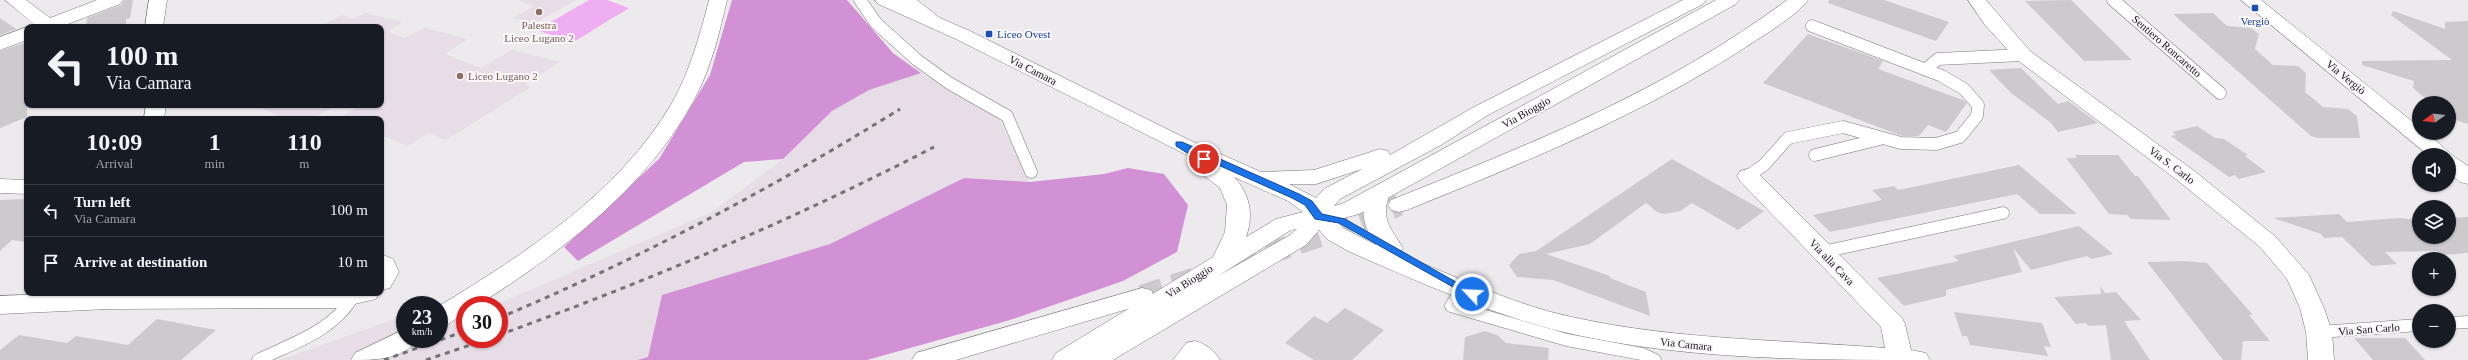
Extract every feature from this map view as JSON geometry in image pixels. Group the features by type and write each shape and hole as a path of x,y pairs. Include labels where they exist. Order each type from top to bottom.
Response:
{"main road":[{"path":"14,0 44,24"},
{"path":"52,24 114,0"},
{"path":"154,24 158,0"},
{"path":"448,312 526,262 614,188 669,122 682,103 700,63 718,0"},
{"name":"Via Camara","path":"884,0 936,22 1179,144 1308,203 1319,216 1324,225 1334,234 1462,290 1572,326 1723,354 1908,359"},
{"path":"905,0 936,22"},
{"name":"Via Bioggio","path":"1093,360 1298,240 1309,232 1319,216 1323,205 1332,194 1434,140 1481,111 1697,0"},
{"name":"Via Bioggio","path":"1065,360 1284,224 1351,209 1730,0"},
{"path":"1400,205 1547,144 1673,84 1761,31 1799,0"},
{"name":"Via S. Carlo","path":"1977,0 1992,21 2024,55 2185,175 2268,242 2297,275 2312,308 2320,332 2321,360"},
{"name":"Via Vergiò","path":"2250,0 2432,148"},
{"path":"0,44 24,34"},
{"path":"1254,177 1296,179 1333,173 1408,145 1481,111"},
{"path":"1179,144 1230,185 1233,192 1240,212 1239,228 1224,260"},
{"name":"Via Camara","path":"1179,144 1290,209 1341,221 1391,248 1462,290"},
{"path":"2456,167 2468,177"},
{"name":"Via alla Cava","path":"1748,176 1893,324 1908,359"},
{"path":"0,186 24,187"},
{"path":"1379,193 1374,207 1374,222 1380,236 1391,248"},
{"path":"384,264 387,272 384,277"},
{"path":"0,305 109,300 309,296"},
{"path":"925,360 1142,296"},
{"path":"364,360 396,343"}],"lane":[{"path":"860,0 876,23 917,60 949,83 1007,116 1031,172"},
{"name":"Sentiero Roncaretto","path":"2113,0 2220,93"},
{"path":"1748,176 1764,165 1788,138 1844,127 1901,144 1936,144 1960,137 1977,116 1978,105 1964,89 1926,69 1812,26"},
{"path":"1926,69 1938,59 2024,55"},
{"path":"1815,155 1881,139"},
{"path":"1822,252 2003,213"},
{"path":"1462,290 1451,306 1567,340 1642,354 1656,360"},
{"path":"258,360 331,321 358,296"},
{"path":"2456,323 2468,322"},
{"name":"Via San Carlo","path":"2320,332 2412,325"}],"shaded area":[{"name":"Palestra Liceo Lugano 2","path":"517,0 576,0 532,25 513,18 534,6"},
{"path":"589,0 607,0 629,8 572,43 537,30"},
{"path":"732,0 847,0 893,53 921,73 869,90 832,111 783,159 744,162 578,261 564,247 659,159 710,75"},
{"name":"Liceo Lugano 2","path":"365,13 403,22 387,32 404,38 425,28 468,39 445,54 481,68 512,50 560,62 526,84 531,87 446,140 429,133 407,146 384,136 384,116 342,116 356,108 384,108 384,24 326,24 342,15 352,19"},
{"path":"921,73 999,119 1030,182 964,178 830,244 662,295 648,357 637,360 280,360 396,319 396,348 448,348 448,316 456,315 456,348 508,348 508,299 712,212 783,159 832,111 869,90"},
{"path":"261,108 332,108 317,116 279,116"},
{"path":"1128,168 1164,174 1188,205 1177,252 1123,281 1010,320 867,360 637,360 648,357 662,295 830,244 964,178 1030,182 1104,174"}],"building":[{"path":"124,0 133,0 130,18 126,19 126,24 86,24 87,18 121,5"},
{"path":"1829,0 1884,0 1949,22 1936,41 1828,3"},
{"path":"2071,0 2132,60 2084,61 2025,1"},
{"path":"2393,11 2445,29 2445,22 2468,21 2468,124 2456,120 2456,96 2423,96 2413,88 2414,81 2362,65 2362,61 2452,60 2391,15"},
{"path":"2213,13 2227,26 2251,28 2259,34 2255,49 2273,65 2298,66 2306,73 2305,92 2323,107 2348,109 2357,116 2360,138 2318,138 2311,136 2173,14"},
{"path":"0,18 16,29 0,35"},
{"path":"1808,34 1883,61 1878,69 1963,100 1967,103 1946,132 1928,125 1919,136 1902,136 1763,83"},
{"path":"24,43 24,108 27,108 27,116 24,116 24,118 0,128 0,51"},
{"path":"2021,68 2058,104 2068,101 2098,123 2058,132 2051,123 2011,93 1989,70"},
{"path":"2197,126 2215,138 2224,139 2248,155 2245,156 2266,172 2239,179 2235,175 2229,177 2171,136 2176,135 2172,132"},
{"path":"2075,155 2118,155 2135,176 2138,176 2171,220 2131,219 2127,215 2109,214 2066,158 2077,158"},
{"path":"1672,159 1764,211 1738,230 1692,203 1680,211 1664,214 1657,212 1646,203 1590,244 1546,254 1610,276 1610,278 1646,292 1650,316 1553,280 1517,277 1509,265 1519,254 1536,251"},
{"path":"2019,165 2077,214 2040,214 2017,194 1830,232 1813,215 1882,200 1872,190 1894,186 1898,190"},
{"path":"24,199 24,242 12,240 0,251 0,200"},
{"path":"2339,214 2347,222 2398,218 2412,219 2412,244 2456,244 2456,218 2468,217 2468,253 2456,254 2456,252 2436,251 2385,252 2397,264 2372,266 2342,237 2324,238 2321,234 2273,218"},
{"path":"2079,226 2113,254 2092,259 2087,256 2031,270 2013,248 2022,272 1946,290 1946,296 1904,306 1877,278 1959,261 1953,256"},
{"path":"2184,261 2207,263 2253,315 2249,315 2270,341 2243,341 2241,360 2223,360 2147,262"},
{"path":"2100,286 2105,293 2116,292 2141,320 2124,321 2150,360 2111,360 2106,325 2088,326 2086,323 2076,324 2054,297 2101,294"},
{"path":"1345,308 1384,330 1352,360 1314,360 1285,343 1314,316 1327,323"},
{"path":"1954,312 2042,323 2051,347 2044,346 2048,356 1970,345 1967,336 1962,336"},
{"path":"157,319 216,330 181,360 0,360 0,350 19,335 67,343 76,336 128,345"},
{"path":"1485,331 1497,335 1506,343 1549,348 1548,360 1463,360 1465,337"},
{"path":"2354,338 2405,338 2412,346 2412,348 2414,348 2425,360 2373,360"}],"tunnel":[{"path":"1142,296 1332,232 1399,205"}],"railway":[{"path":"508,314 603,272 704,221 803,167 900,109"},
{"path":"508,332 610,293 720,248 828,200 934,147"},
{"path":"384,360 456,334"},
{"path":"426,360 461,348"}],"place":[{"name":"Vergiò","path":"2255,8"},
{"name":"Palestra Liceo Lugano 2","path":"539,12"},
{"name":"Liceo Ovest","path":"989,34"},
{"name":"Liceo Lugano 2","path":"460,76"}],"route":[{"path":"1204,159 1179,144 1296,196 1308,203 1319,216 1341,221 1357,229 1462,290 1472,294"}]}
